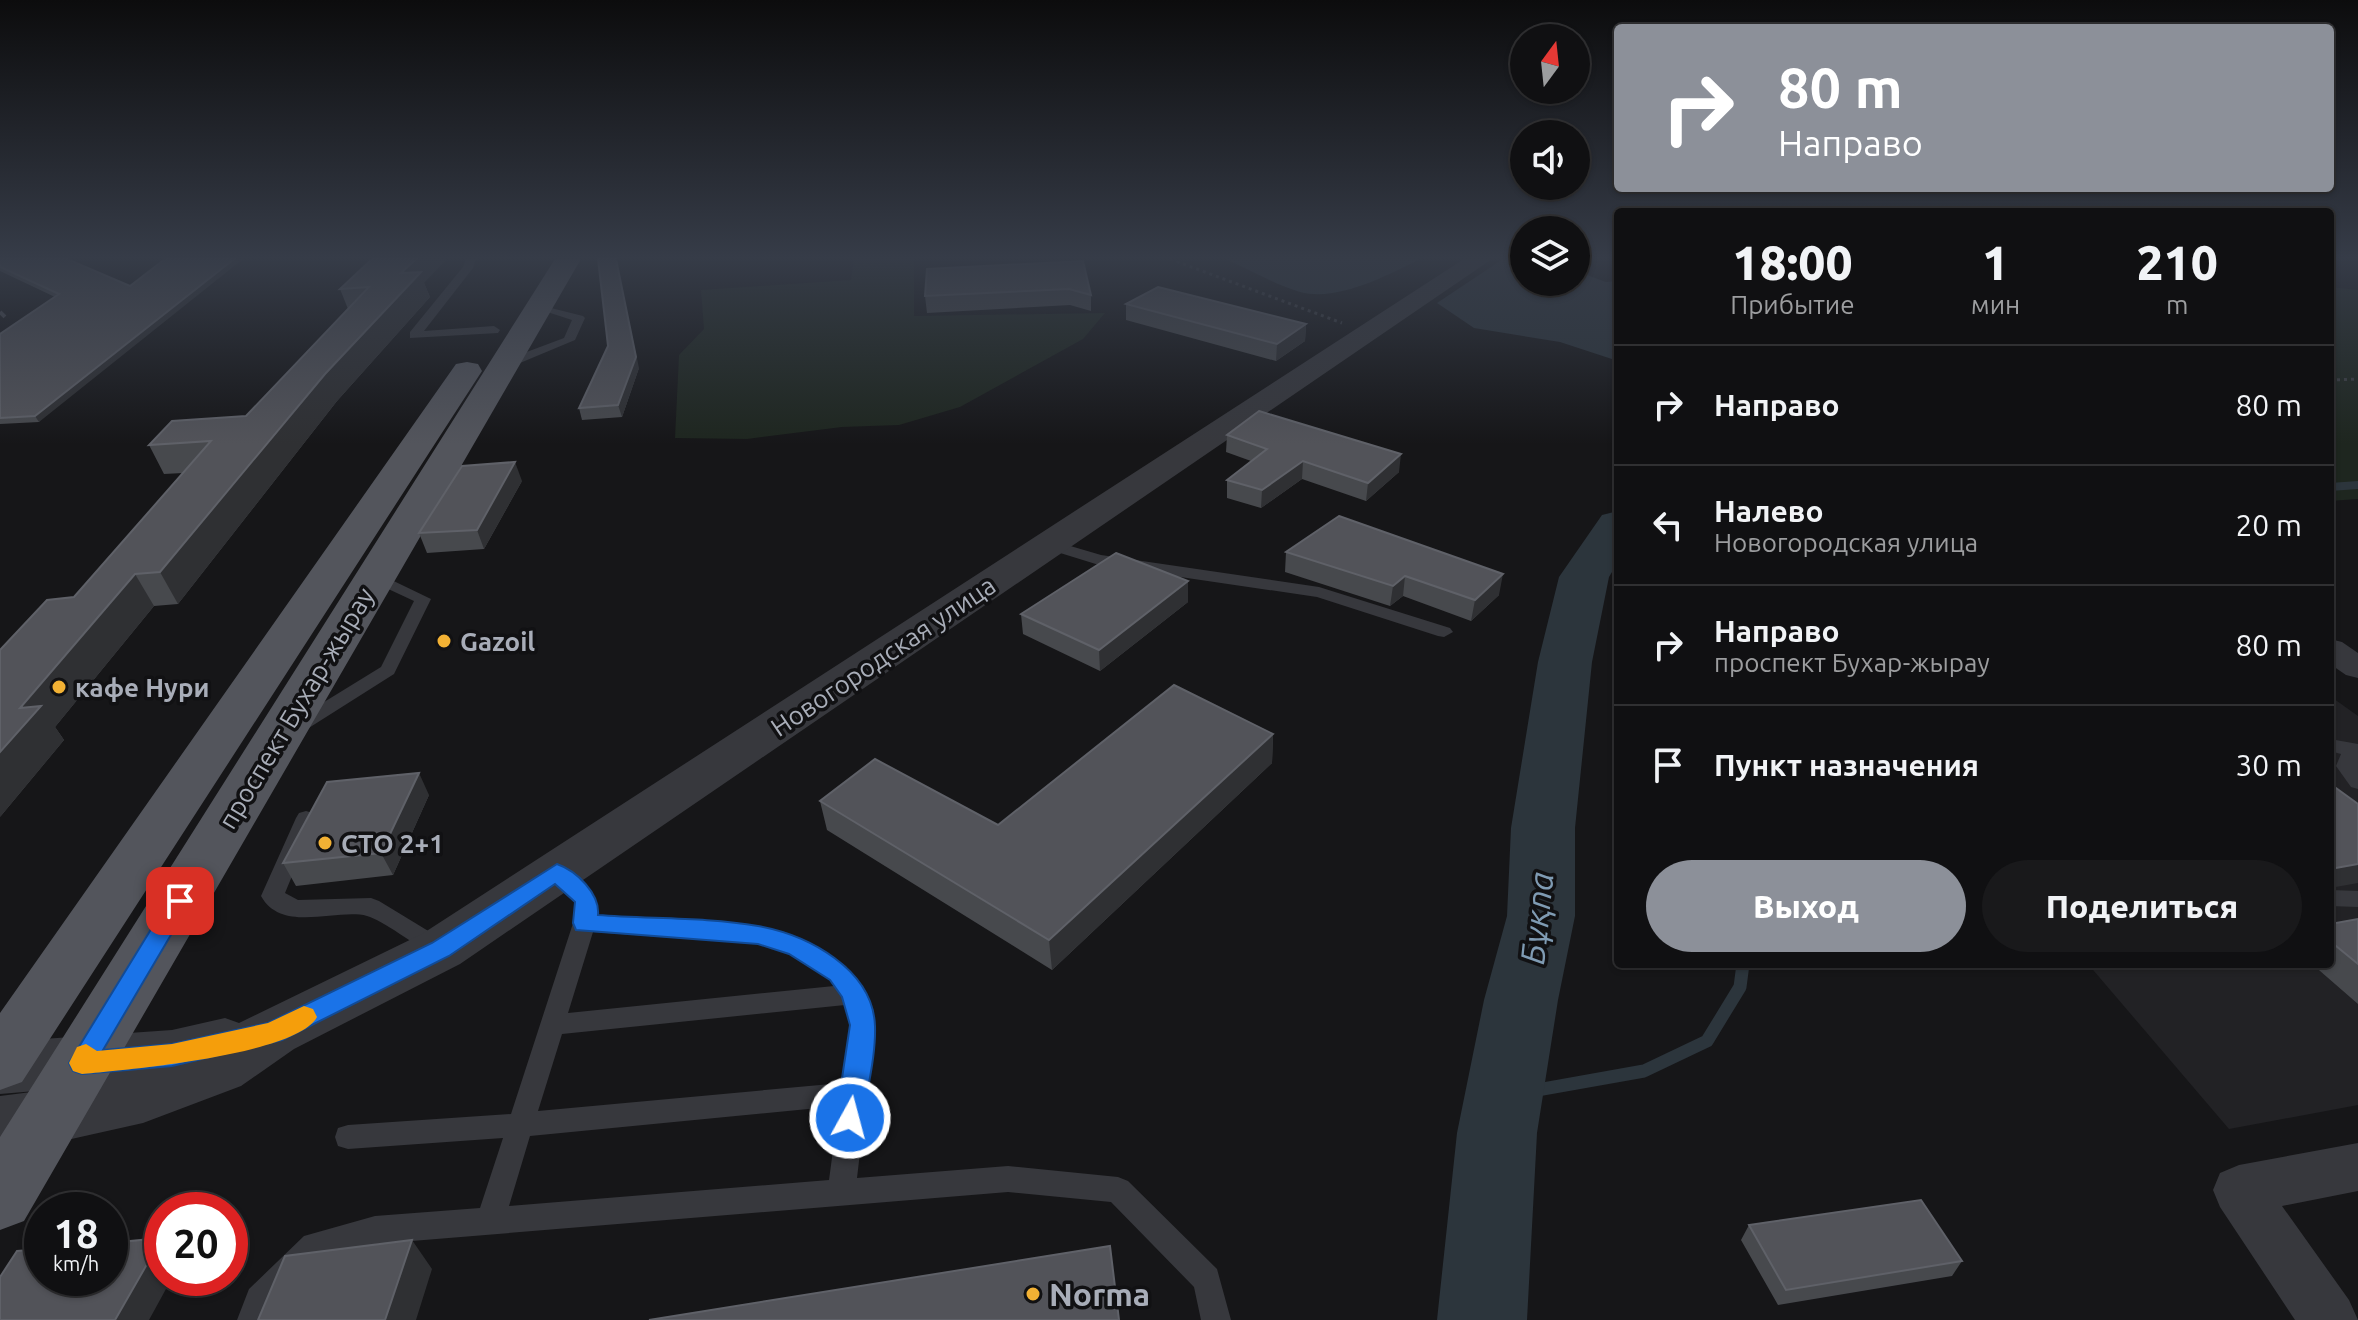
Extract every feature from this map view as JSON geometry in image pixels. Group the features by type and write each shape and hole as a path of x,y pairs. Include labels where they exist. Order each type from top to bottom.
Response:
{"main road":[{"name":"проспект Бухар-жырау","path":"0,1198 24,1121 82,1063 375,577 520,321"},
{"name":"проспект Бухар-жырау","path":"0,1066 377,507 524,321"}],"street":[{"name":"Новогородская улица","path":"24,1121 143,1096 220,1068 273,1032 441,949 1387,321"},
{"path":"2334,652 2358,668"},
{"name":"Новогородская улица","path":"0,1066 172,1055 273,1032"},
{"path":"2329,1320 2239,1190 2358,1167"}],"lane":[{"path":"426,321 414,335 516,332"},
{"path":"1050,545 1099,560 1319,592 1444,632"},
{"path":"2334,746 2357,750"},
{"path":"2357,750 2347,759 2346,766 2358,782"},
{"path":"306,818 272,896 295,909 371,907 441,949"},
{"path":"490,1221 588,911 585,899 557,873"},
{"path":"2334,898 2358,899"},
{"path":"584,923 758,935 807,954 838,973 854,994 863,1025 841,1192"},
{"path":"552,1025 854,994"},
{"path":"348,1137 520,1125 853,1093"},
{"path":"252,1320 260,1300 314,1246 375,1230 1008,1179 1118,1190 1207,1279 1216,1320"}],"path":[{"path":"1339,321 1370,332"},
{"path":"2334,380 2358,379"}],"shaded area":[{"path":"703,321 1099,321 1083,339 960,407 899,425 842,427 747,439 675,438 679,355 704,329"},
{"path":"1463,321 1614,321 1614,360 1560,342 1474,328"},
{"path":"2334,321 2358,321 2358,499 2334,501"},
{"path":"2334,699 2358,716 2358,1105 2229,1129 2091,968 2334,968"}],"building":[{"path":"20,321 156,321 35,416 0,418 0,334"},
{"path":"337,321 375,321 325,374 160,572 135,574 20,708 41,706 0,752 0,650 47,600 74,597 211,441 149,445 172,421 246,416"},
{"path":"605,321 629,321 636,357 618,405 579,408 608,346"},
{"path":"1189,321 1292,321 1306,324 1277,344"},
{"path":"1259,411 1401,454 1368,483 1303,461 1262,490 1227,480 1267,449 1227,435"},
{"path":"515,462 477,530 419,533 462,466"},
{"path":"1339,516 1503,574 1475,600 1405,576 1393,586 1286,552"},
{"path":"1116,553 1188,581 1099,650 1021,614"},
{"path":"1174,685 1273,734 1049,940 820,801 875,759 998,825"},
{"path":"419,773 381,853 283,863 327,782"},
{"path":"2334,789 2358,804 2358,864 2334,868"},
{"path":"2358,919 2358,964 2334,944 2334,923"},
{"path":"1921,1200 1962,1261 1786,1290 1749,1225"},
{"path":"144,1240 144,1269 115,1320 0,1320 0,1277 17,1251 24,1250 24,1296 128,1296 128,1241"},
{"path":"412,1240 385,1320 258,1320 285,1256"},
{"path":"1110,1246 1119,1320 649,1320"}],"waterway":[{"path":"2334,487 2358,485"},
{"name":"Бұқпа","path":"1482,1320 1497,1133 1521,1000 1541,916 1543,828 1565,662 1584,577 1614,531"},
{"path":"1504,1096 1644,1071 1707,1041 1740,987 1742,968"}],"slow traffic":[{"path":"86,1055 82,1063 172,1055 273,1032 304,1017"}],"place":[{"name":"Gazoil","path":"444,641"},
{"name":"кафе Нури","path":"59,687"},
{"name":"СТО 2+1","path":"325,843"},
{"name":"Norma","path":"1033,1294"}],"route":[{"path":"180,901 82,1063 172,1055 273,1032 441,949 557,873 585,899 588,911 584,923 758,935 797,947 838,973 854,994 863,1025 850,1118"}]}
